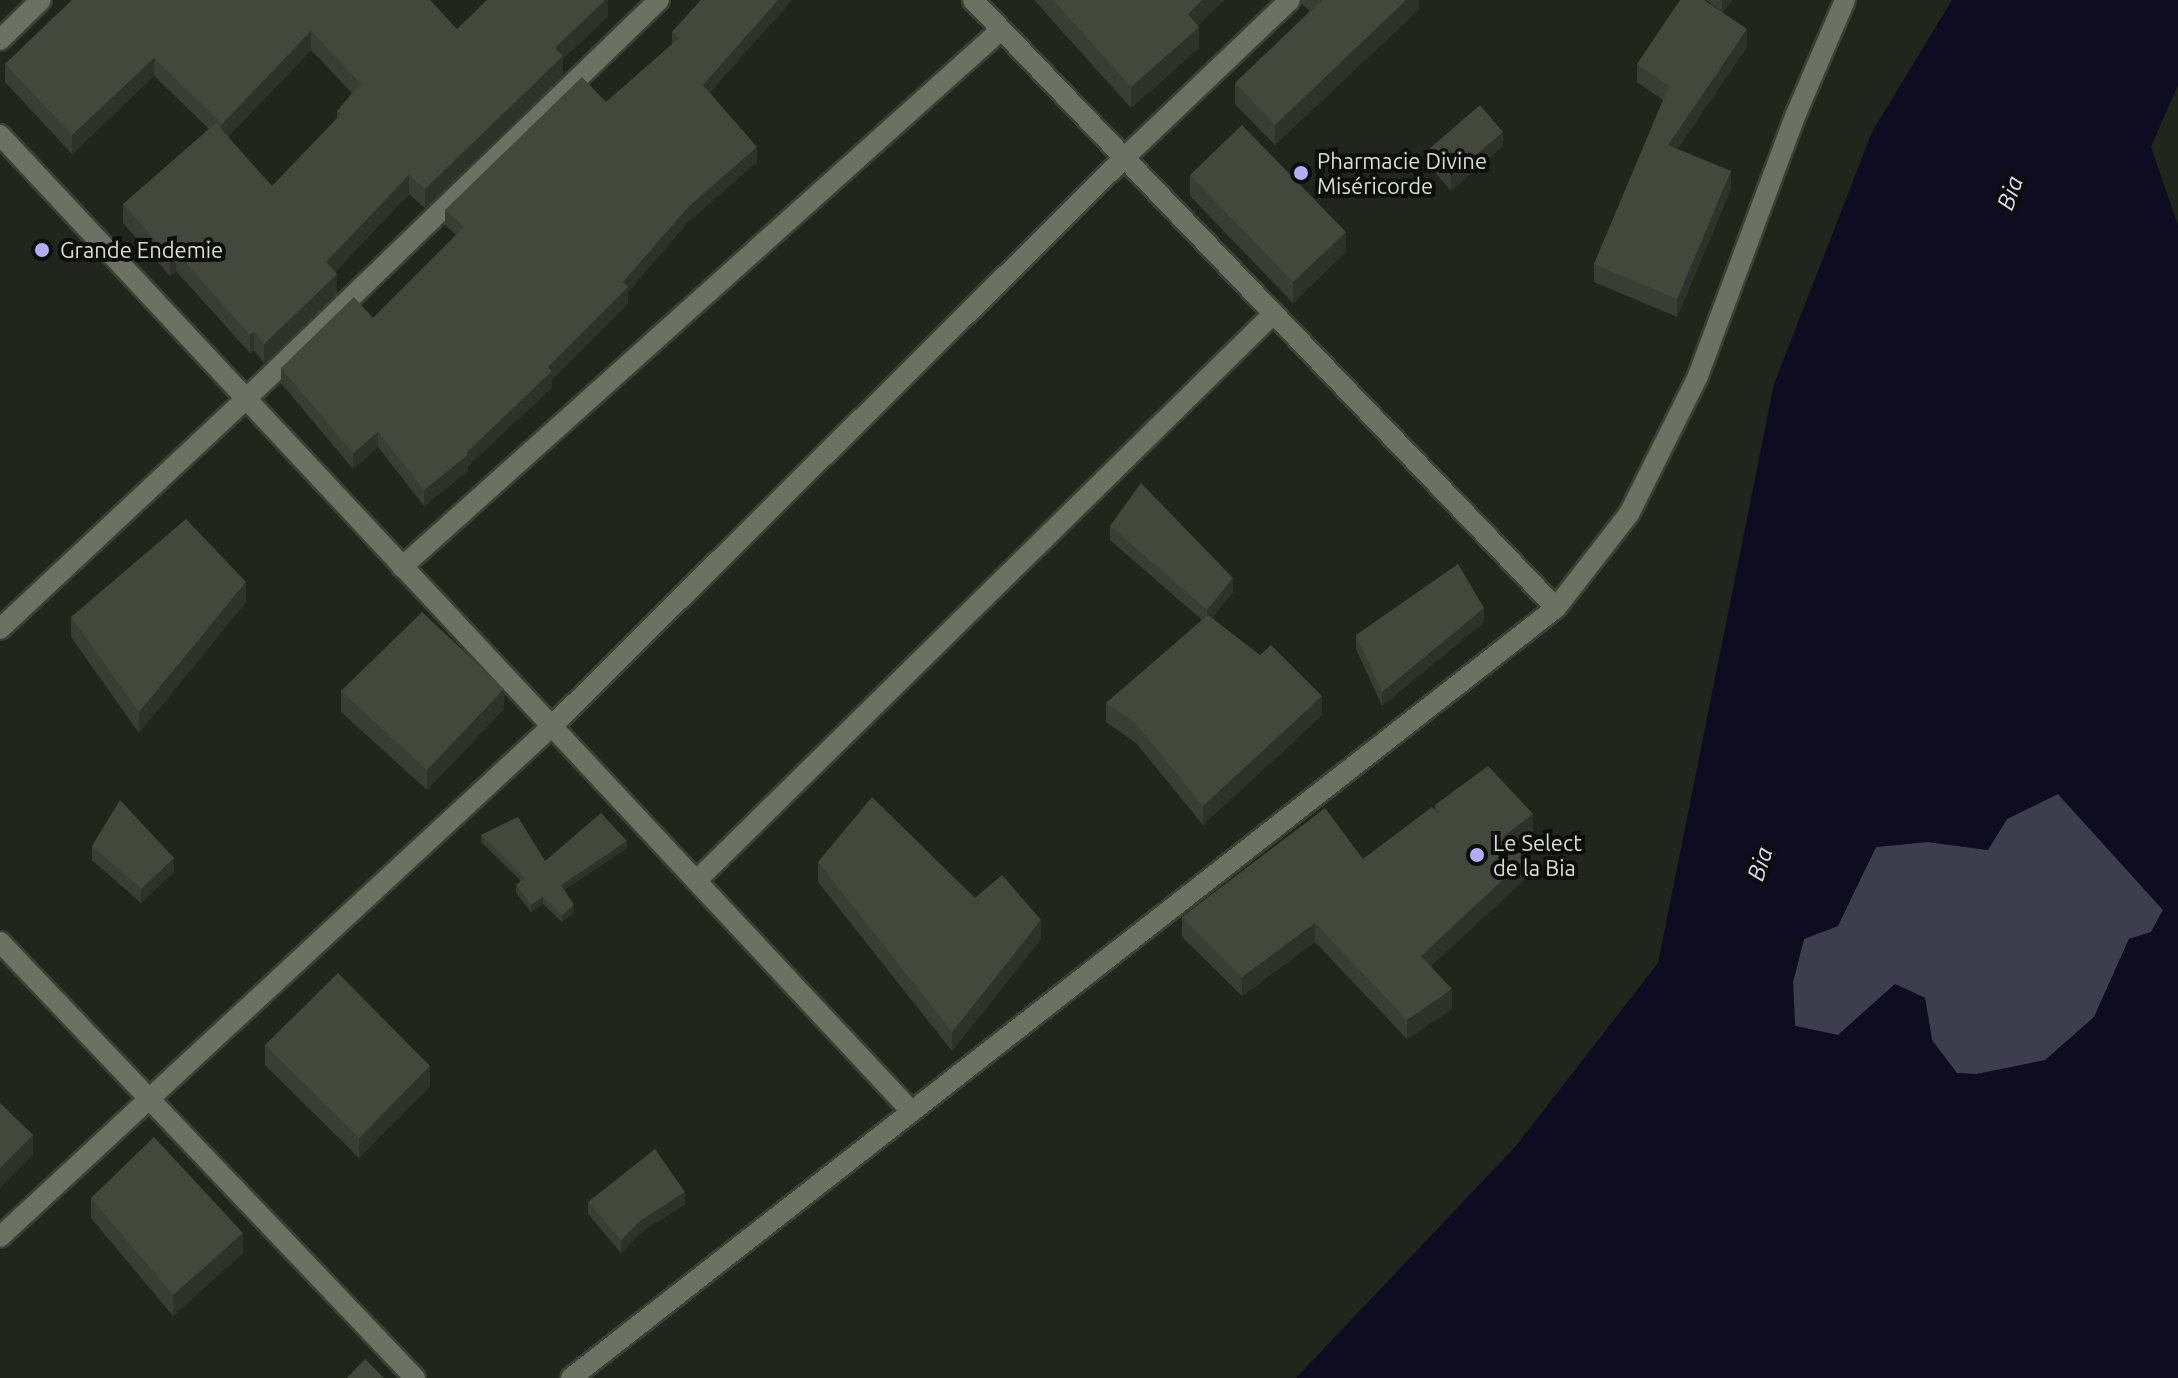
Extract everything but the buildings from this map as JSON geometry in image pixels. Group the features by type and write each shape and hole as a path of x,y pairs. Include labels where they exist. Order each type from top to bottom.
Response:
{"street":[{"path":"0,40 41,0"},
{"path":"0,629 246,399 659,0"},
{"path":"973,0 1556,608"},
{"path":"0,1237 551,727 1124,158 1290,0"},
{"path":"571,1378 1556,608 1629,514 1698,376 1796,114 1845,0"},
{"path":"402,567 1001,30"},
{"path":"0,135 911,1111"},
{"path":"696,881 1274,313"},
{"path":"0,942 415,1378"}],"shaded area":[{"path":"2058,794 2163,910 2151,932 2129,939 2094,1017 2045,1061 1977,1074 1956,1073 1932,1040 1925,998 1895,984 1838,1035 1795,1026 1793,982 1804,939 1838,925 1876,847 1928,842 1987,850 2007,819"}],"water":[{"name":"Bia","path":"1952,0 2178,0 2178,85 2151,147 2178,225 2178,1378 1296,1378 1515,1147 1658,963 1774,384 1872,132","holes":["2058,794 2163,910 2151,932 2129,939 2094,1017 2045,1060 1977,1074 1957,1073 1932,1040 1925,998 1895,984 1838,1035 1795,1026 1793,982 1804,939 1838,926 1876,847 1928,842 1988,850 2007,819"]}],"place":[{"name":"Pharmacie Divine Miséricorde","path":"1301,173"},
{"name":"Grande Endemie","path":"42,250"},
{"name":"Le Select de la Bia","path":"1477,855"}]}
